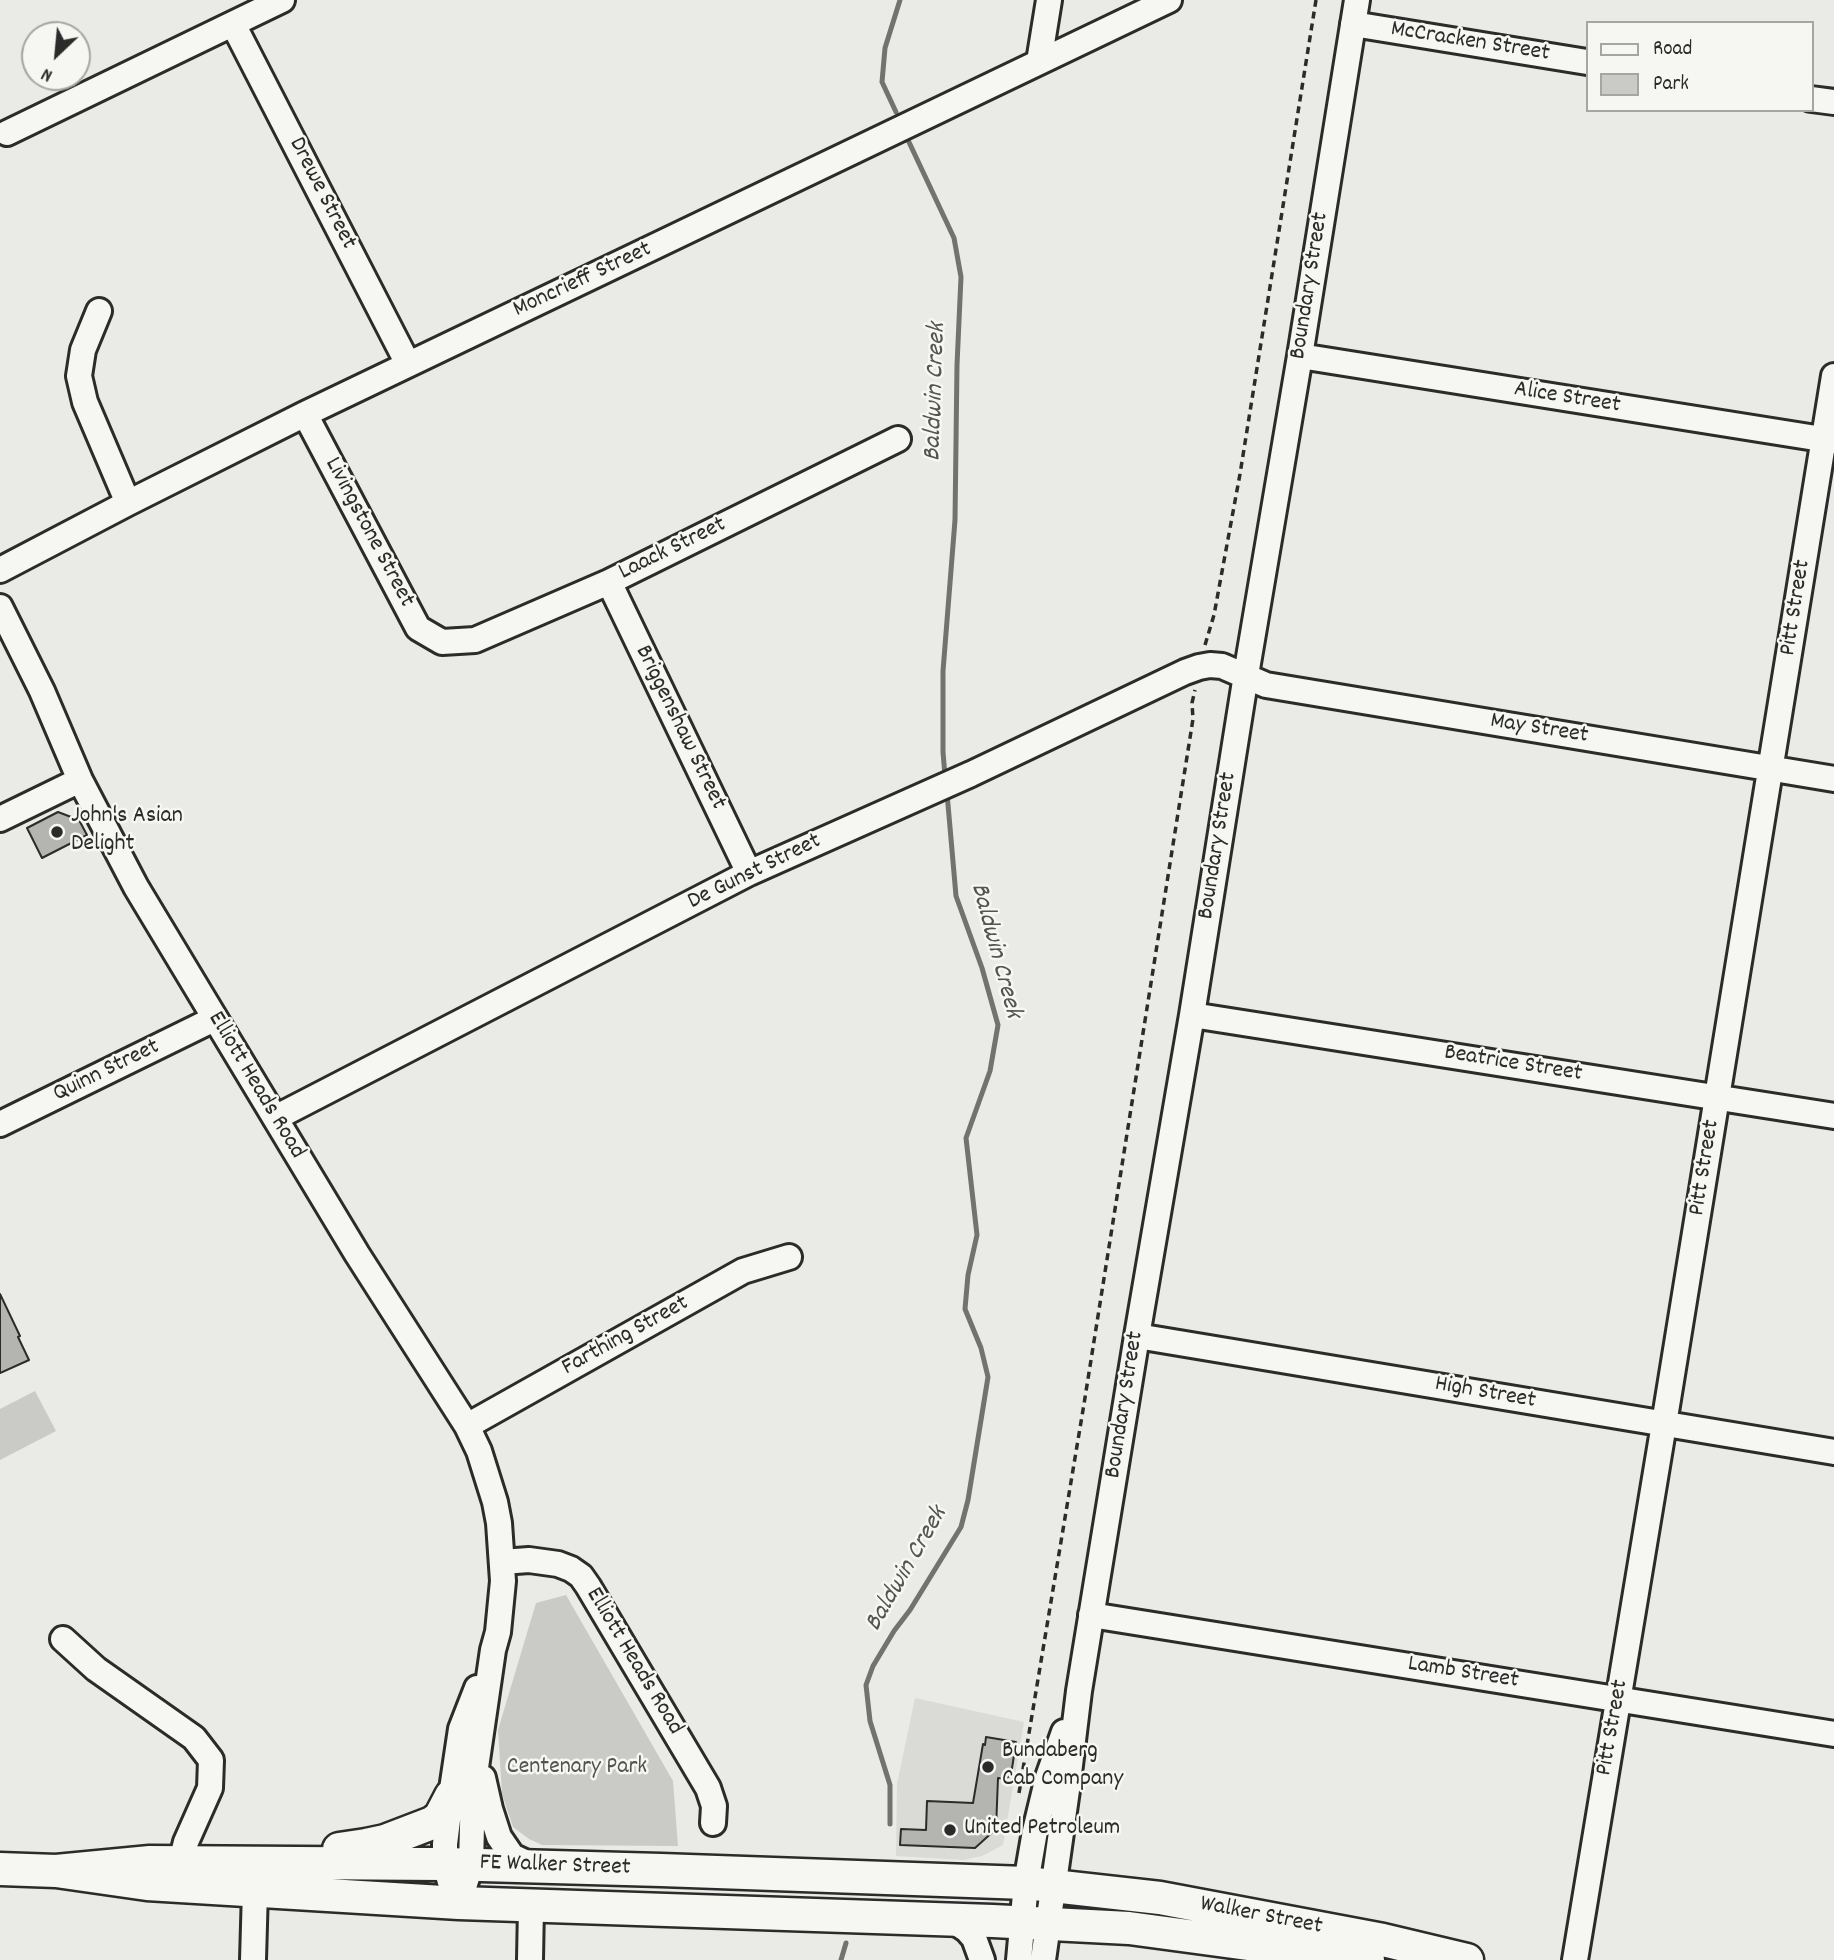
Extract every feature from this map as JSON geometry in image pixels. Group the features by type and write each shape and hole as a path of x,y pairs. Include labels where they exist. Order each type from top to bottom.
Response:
{"main road":[{"path":"230,1862 366,1846 432,1823 440,1816 451,1796"},
{"name":"FE Walker Street","path":"0,1869 56,1871 147,1884 230,1862 534,1866 1040,1885"},
{"name":"FE Walker Street","path":"180,1874 255,1890 457,1903 1036,1924"},
{"name":"Walker Street","path":"1040,1885 1160,1898 1377,1953"},
{"name":"Walker Street","path":"1036,1924 1129,1928 1467,1960"}],"street":[{"path":"7,133 282,0"},
{"path":"1038,62 1049,0"},
{"name":"Moncrieff Street","path":"0,570 305,414 1169,0"},
{"name":"Boundary Street","path":"1043,1960 1036,1924 1040,1885 1067,1790 1091,1615 1192,1015 1357,0"},
{"name":"Drewe Street","path":"233,24 408,365"},
{"name":"McCracken Street","path":"1353,24 1586,62"},
{"path":"1813,99 1834,102"},
{"path":"99,311 83,351 79,376 85,402 128,503"},
{"name":"Alice Street","path":"1300,356 1829,440"},
{"name":"Pitt Street","path":"1575,1960 1771,769 1829,440 1834,376"},
{"name":"Livingstone Street","path":"305,414 418,628 442,642"},
{"name":"Laack Street","path":"442,642 475,640 608,582 898,439"},
{"name":"Briggenshaw Street","path":"608,582 749,873"},
{"name":"Elliott Heads Road","path":"0,607 42,691 80,779 136,887 357,1254 467,1426 479,1451 495,1502 503,1581 473,1788 458,1865 457,1903"},
{"name":"De Gunst Street","path":"275,1118 749,873 971,774 1192,669 1210,665 1222,666 1245,676"},
{"name":"May Street","path":"1245,676 1266,685 1834,779"},
{"path":"0,819 80,779"},
{"name":"Beatrice Street","path":"1192,1015 1834,1116"},
{"name":"Quinn Street","path":"0,1124 214,1018"},
{"name":"Farthing Street","path":"467,1426 743,1271 789,1257"},
{"name":"High Street","path":"1137,1336 1834,1452"},
{"name":"Elliott Heads Road","path":"502,1562 529,1560 558,1564 581,1576 708,1788 714,1806 713,1824"},
{"name":"Lamb Street","path":"1091,1615 1834,1734"},
{"path":"63,1639 96,1669 194,1738 211,1760 210,1788 186,1842 180,1874"},
{"name":"Elliott Heads Road","path":"458,1865 445,1844 461,1729 493,1650"},
{"path":"479,1739 485,1787 499,1837 512,1856 534,1866"},
{"path":"253,1960 255,1890"},
{"path":"530,1960 531,1906"},
{"path":"952,1920 974,1938 982,1960"},
{"name":"Boundary Street","path":"1019,1960 1036,1924"}],"path":[{"path":"1019,1793 1092,1356"}],"shaded area":[{"path":"915,1698 1024,1722 1003,1845 982,1856 964,1860 896,1856 897,1784"}],"green space":[{"path":"35,1391 56,1431 0,1460 0,1409"},
{"name":"Centenary Park","path":"566,1595 673,1781 678,1846 542,1845 513,1827 502,1794 498,1730 536,1603"}],"building":[{"name":"John's Asian Delight","path":"58,812 79,820 87,835 42,858 27,828"},
{"path":"0,1294 29,1360 0,1373"},
{"path":"986,1737 1016,1742 1011,1775 1005,1779 998,1778 996,1829 975,1848 900,1845 901,1829 926,1830 927,1801 973,1803"}],"waterway":[{"name":"Baldwin Creek","path":"896,112 882,82 885,48 900,0"},
{"name":"Baldwin Creek","path":"908,140 954,238 961,277 955,520 943,671 945,776"},
{"name":"Baldwin Creek","path":"890,1824 890,1785 870,1721 866,1685 873,1666 894,1631 961,1527 968,1500 988,1377 981,1348 965,1309 968,1275 977,1235 966,1138 990,1071 998,1025 982,968 956,896 947,793"},
{"name":"Baldwin Creek","path":"841,1960 846,1943"}],"place":[{"name":"John's Asian Delight","path":"57,832"},
{"name":"Bundaberg Cab Company","path":"988,1767"},
{"name":"United Petroleum","path":"950,1830"}]}
